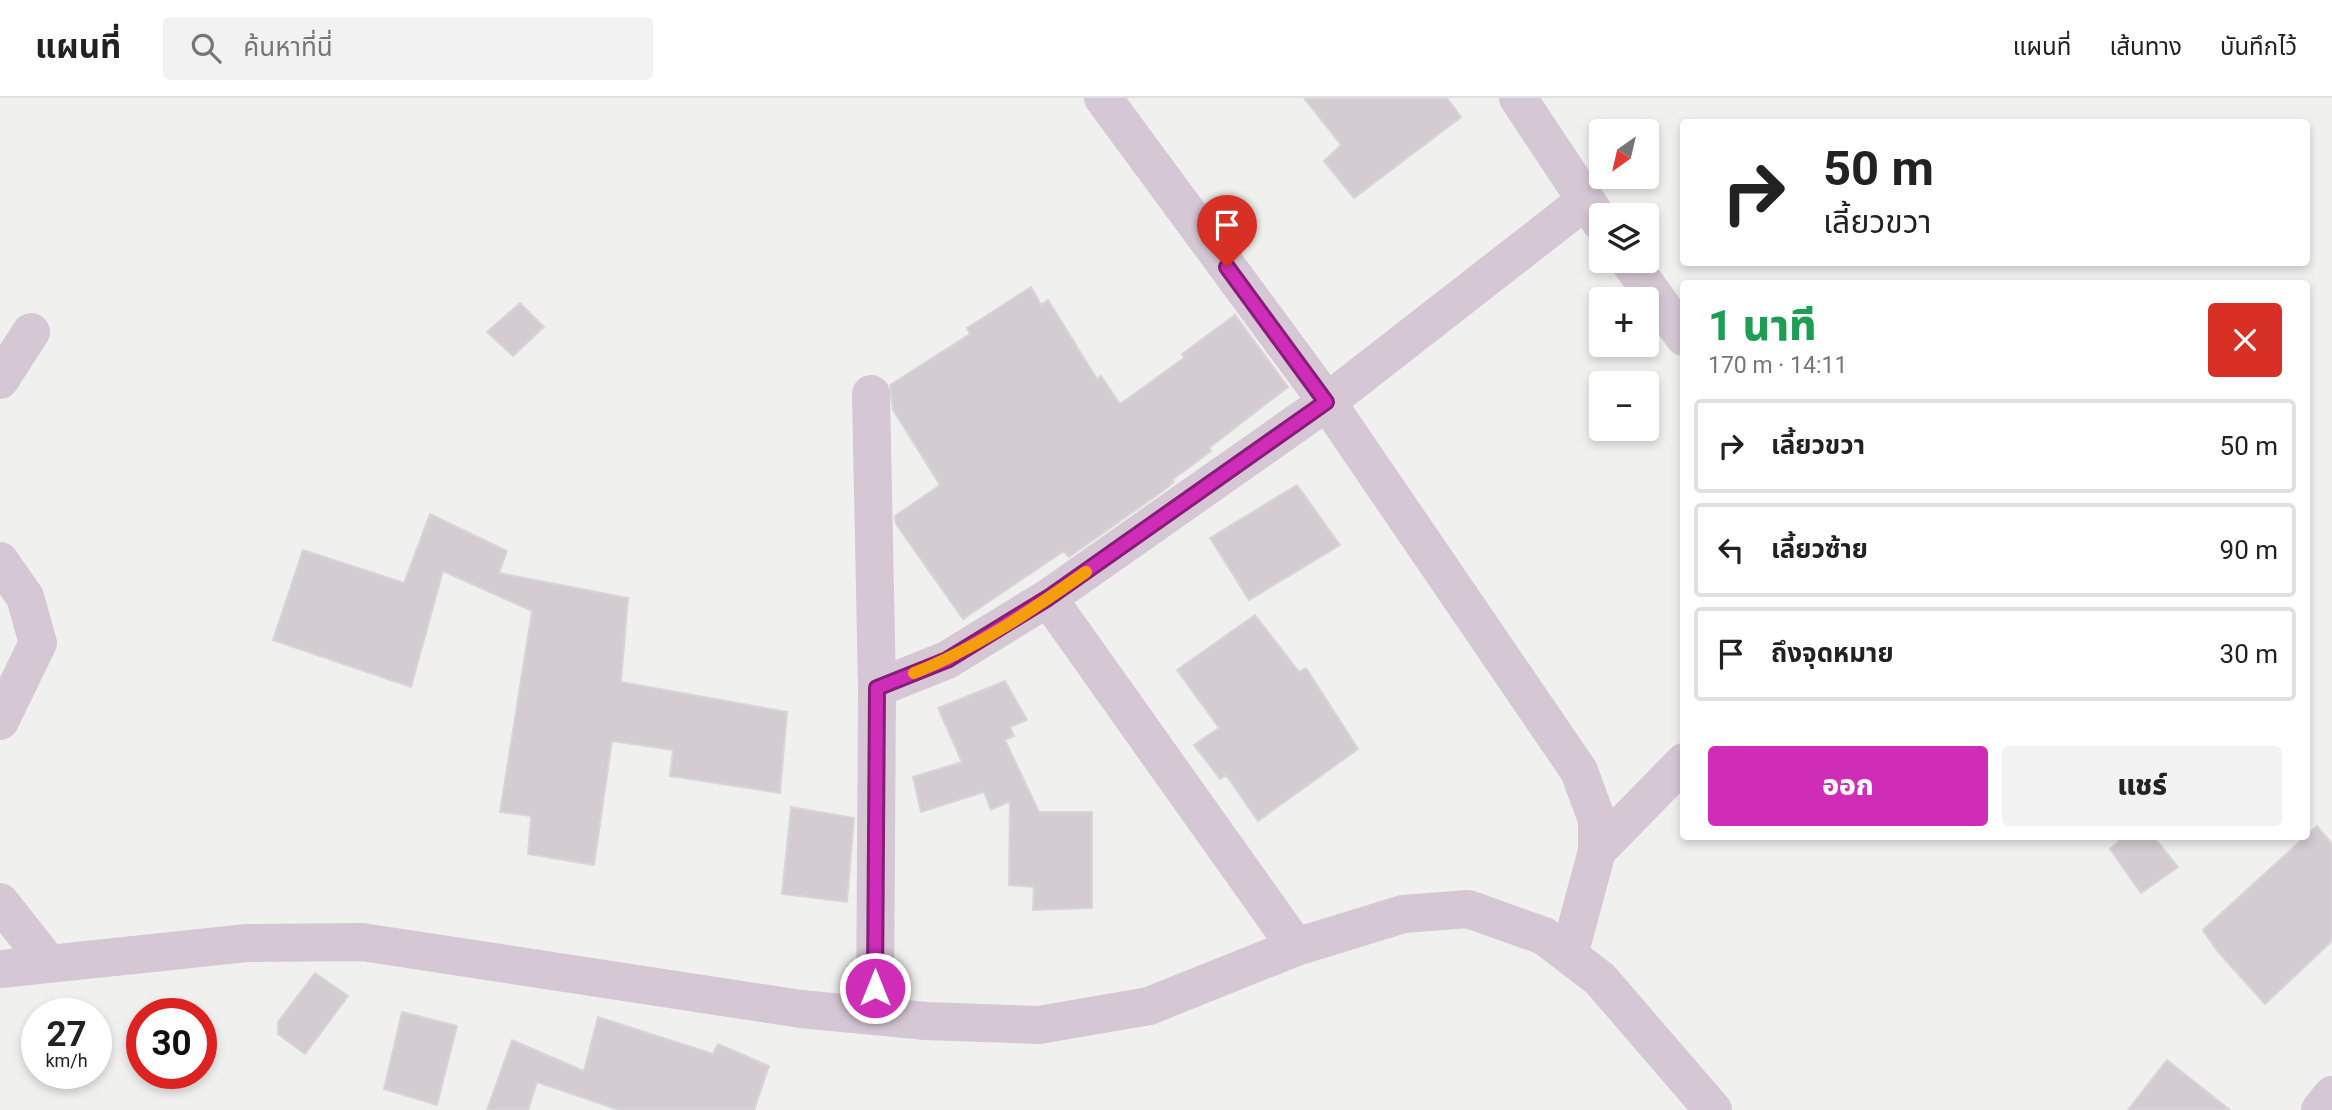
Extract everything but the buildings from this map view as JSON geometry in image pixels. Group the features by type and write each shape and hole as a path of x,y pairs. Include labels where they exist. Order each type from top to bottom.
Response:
{"street":[{"path":"1103,98 1326,402 1579,771 1597,820 1597,851 1569,955"},
{"path":"1518,98 1589,206"},
{"path":"877,688 947,660 1048,598 1589,215"},
{"path":"1638,273 1680,331"},
{"path":"0,380 31,332"},
{"path":"871,394 877,688 875,1016"},
{"path":"0,561 25,597 38,643 0,721"},
{"path":"1048,598 1296,947"},
{"path":"1597,851 1680,766"},
{"path":"0,902 49,964"},
{"path":"0,969 247,943 362,942 801,1009 926,1021 1039,1024 1149,1006 1296,947 1403,914 1468,909 1544,936 1600,979 1713,1110"},
{"path":"2320,1110 2332,1095"}],"slow traffic":[{"path":"914,673 947,660 1086,572"}],"route":[{"path":"875,988 877,688 947,660 1048,598 1326,402 1227,267"}]}
